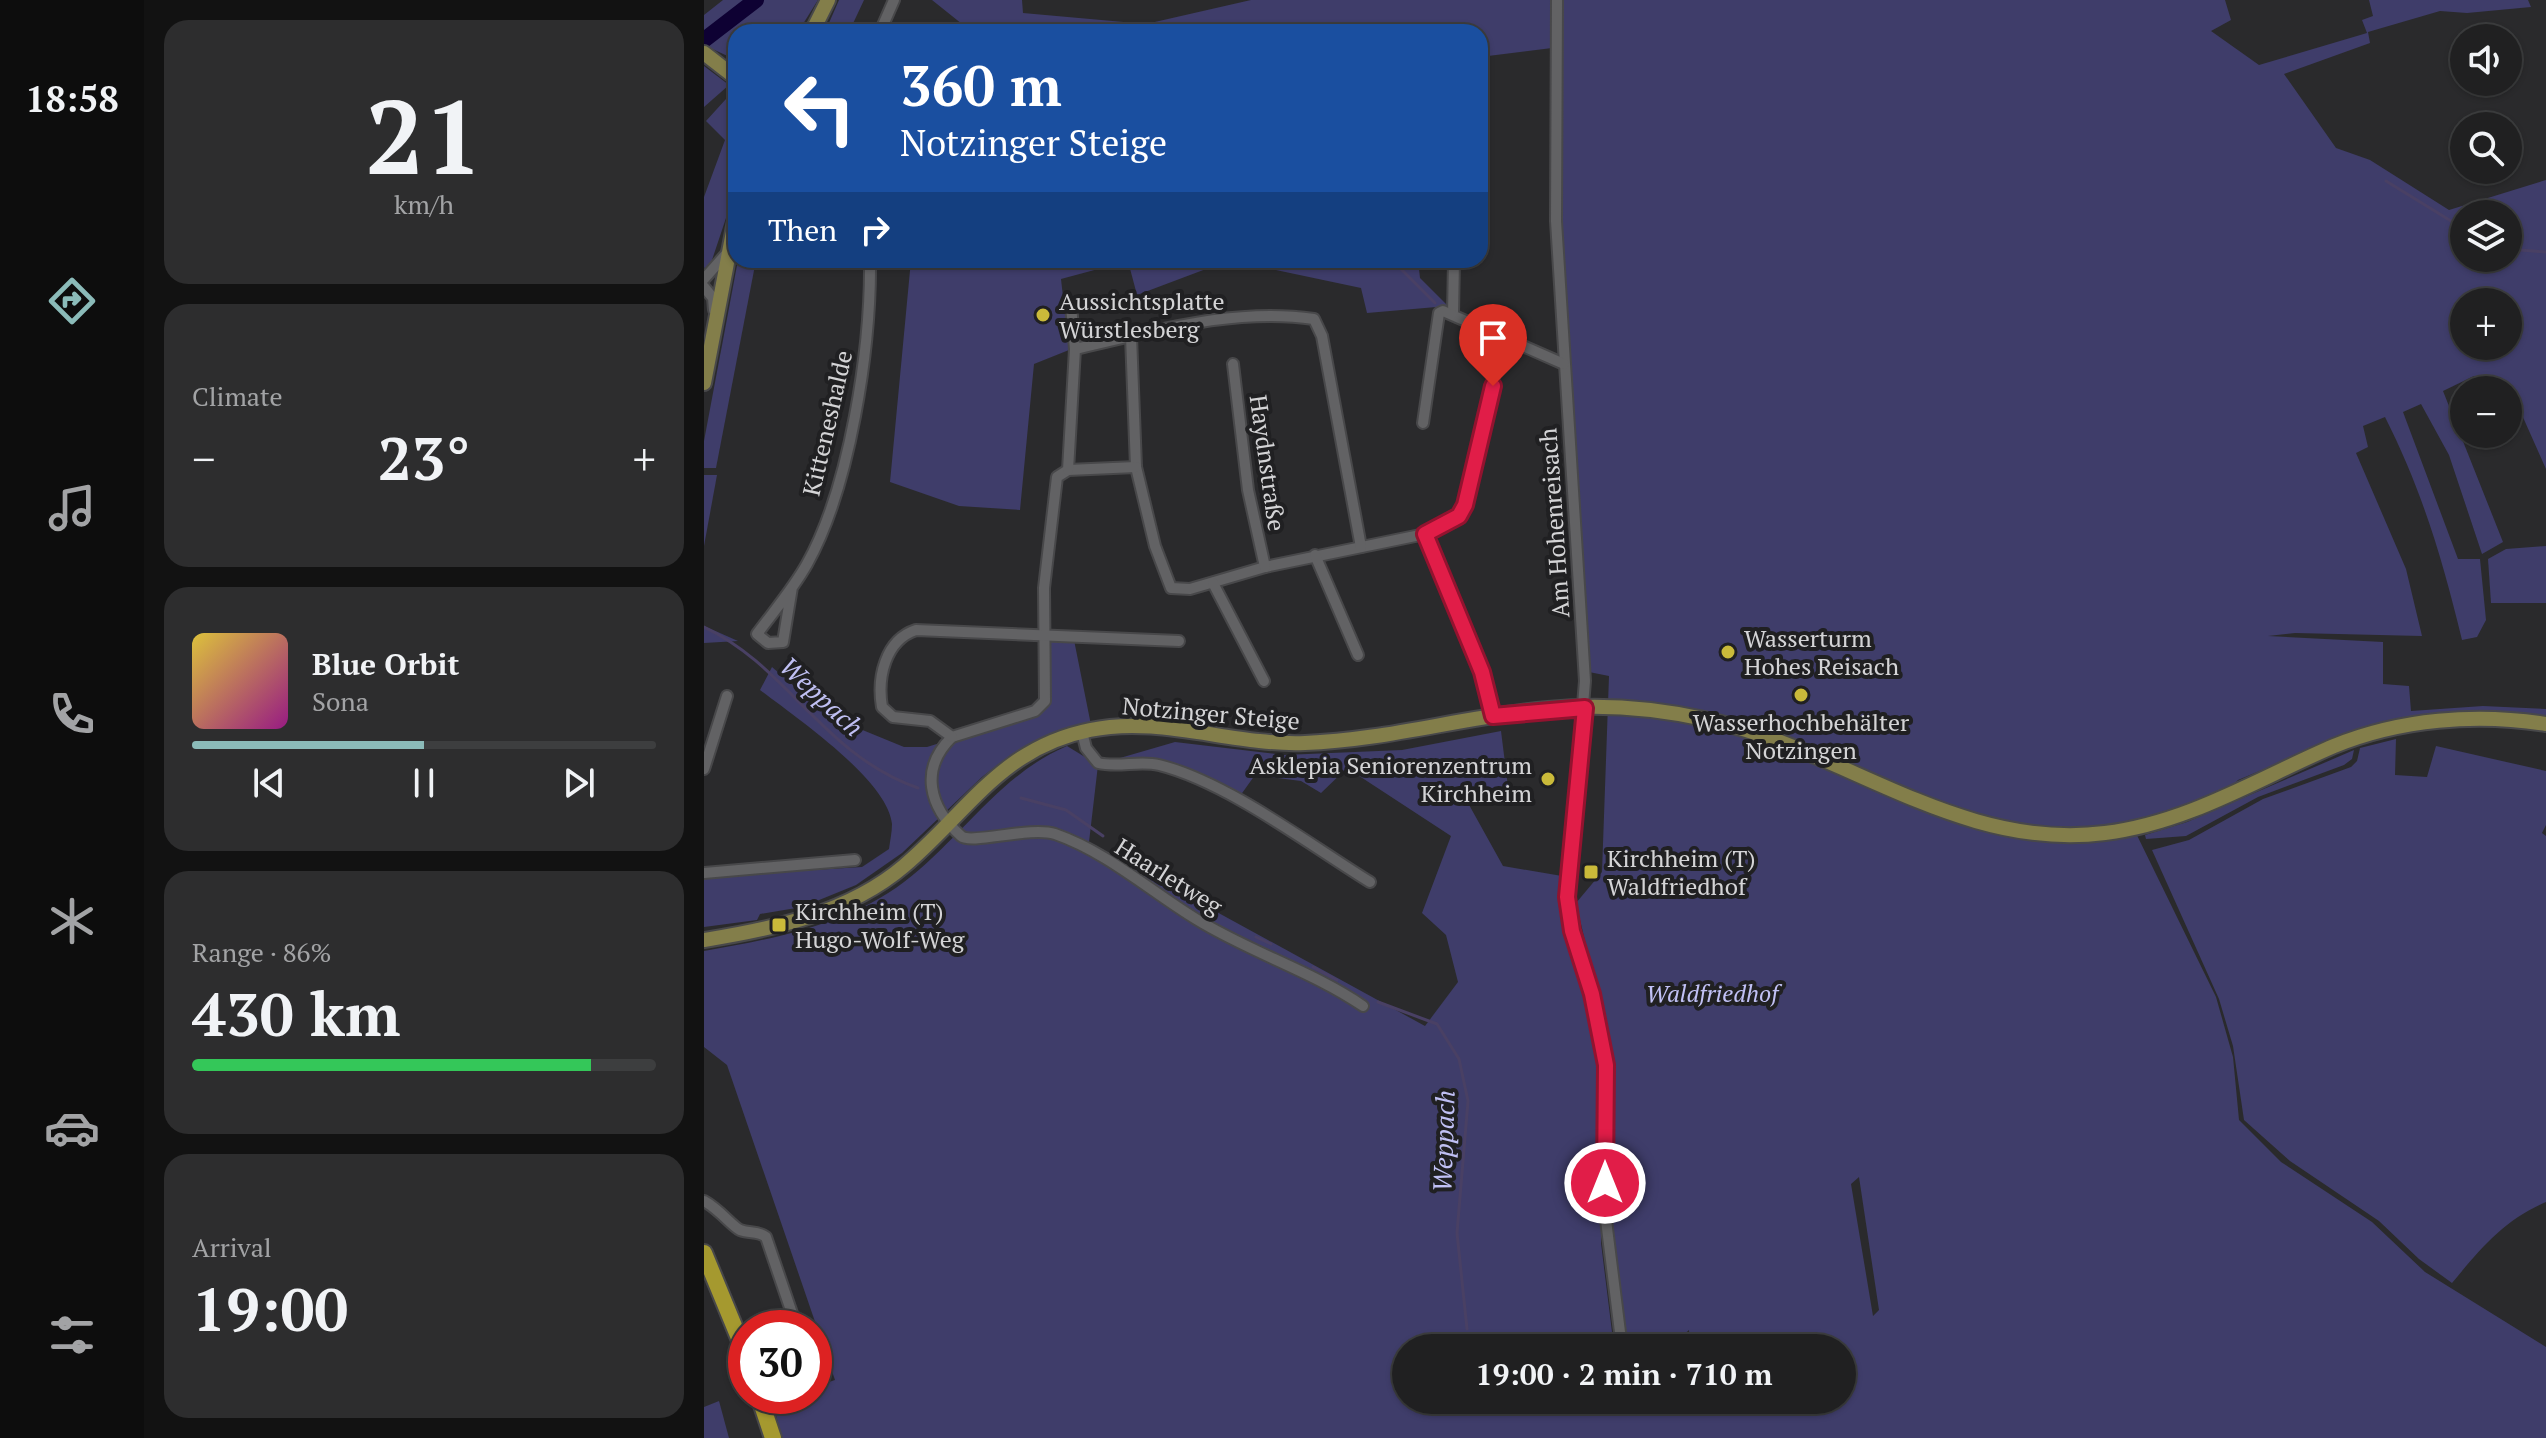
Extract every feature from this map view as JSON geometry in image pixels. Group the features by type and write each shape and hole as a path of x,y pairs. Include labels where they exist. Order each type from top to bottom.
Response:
{"main road":[{"path":"816,24 828,0"},
{"path":"704,383 728,252"},
{"name":"Notzinger Steige","path":"704,940 793,922 854,898 903,867 990,779 1032,749 1082,732 1141,727 1300,744 1370,738 1493,716 1585,708 1664,713 1714,721 1766,737 1948,814 2016,831 2069,834 2104,833 2172,818 2340,744 2388,729 2464,719 2546,724"},
{"path":"704,1253 728,1311"},
{"path":"765,1414 773,1438"}],"street":[{"path":"884,24 894,0"},
{"name":"Am Hohenreisach","path":"1557,0 1554,149 1585,708"},
{"path":"704,279 728,252"},
{"name":"Kitteneshalde","path":"792,587 783,642 768,643 757,634 810,557 836,486 865,353 870,268"},
{"path":"1453,314 1454,268"},
{"path":"704,287 713,298 715,322"},
{"path":"1068,470 1075,349 1071,306"},
{"path":"1423,423 1439,313 1453,314 1564,364"},
{"path":"1075,349 1223,320 1314,319 1322,336 1361,547"},
{"path":"1131,336 1136,467 1166,581 1177,591 1315,555 1425,534 1459,516 1465,505 1503,336"},
{"name":"Haydnstraße","path":"1233,364 1248,490 1265,567"},
{"path":"949,820 938,809 930,786 936,757 952,737 1041,707 1047,693 1044,588 1057,477 1068,470 1136,467"},
{"path":"1425,534 1482,672 1493,716"},
{"path":"1315,555 1358,655"},
{"path":"1213,583 1264,681"},
{"path":"952,737 930,721 893,717 882,707 882,677 888,656 898,639 916,630 1179,641"},
{"path":"704,769 727,696"},
{"path":"1585,708 1567,897 1572,931 1592,994 1606,1065 1605,1212 1620,1334"},
{"path":"1082,732 1086,748 1098,763 1144,763 1173,769 1231,797 1370,882"},
{"name":"Haarletweg","path":"949,820 960,835 970,840 1034,830 1066,839 1099,855 1197,920 1363,1006"},
{"path":"704,873 855,860"},
{"path":"704,1201 721,1210 739,1230 761,1233 766,1237 791,1310"}],"green space":[{"path":"723,0 818,0 803,24 728,24 728,56 704,45 704,15"},
{"path":"839,0 864,0 853,24 828,24"},
{"path":"932,0 1022,0 1023,13 1146,24 962,24"},
{"path":"1251,0 1551,0 1552,48 1488,56 1488,24 1146,24"},
{"name":"Waldfriedhof","path":"1562,0 2225,0 2231,20 2211,31 2259,65 2367,33 2362,20 2373,16 2369,0 2528,0 2531,7 2467,13 2440,11 2368,32 2370,43 2284,74 2336,148 2370,160 2450,210 2450,272 2522,272 2522,200 2481,200 2546,180 2546,469 2522,415 2522,376 2450,376 2450,388 2443,391 2450,409 2450,448 2466,448 2503,542 2482,554 2449,455 2421,404 2403,412 2458,559 2480,559 2486,620 2477,637 2462,640 2430,526 2398,444 2385,417 2363,426 2368,447 2356,453 2406,569 2422,636 2295,633 2268,636 2383,642 2383,684 2409,686 2411,711 2483,706 2546,709 2546,720 2481,714 2310,750 2238,780 2229,789 2131,823 2216,997 2233,1057 2239,1120 2281,1162 2372,1222 2425,1272 2546,1347 2546,1438 782,1438 776,1414 832,1414 832,1381 835,1380 832,1371 832,1310 811,1310 727,1065 704,1047 704,951 808,928 834,920 882,897 925,865 1021,773 1067,746 1098,765 1089,842 1425,1026 1458,982 1446,935 1422,913 1451,836 1347,768 1321,793 1301,781 1255,775 1240,796 1172,765 1120,758 1175,742 1284,755 1402,750 1501,731 1509,795 1468,803 1503,866 1562,876 1561,908 1601,1048 1601,1243 1612,1334 1392,1334 1392,1414 1856,1414 1856,1334 1689,1334 1689,1330 1685,1334 1626,1334 1611,1228 1609,1042 1576,903 1602,872 1609,676 1589,672 1556,224","holes":["1859,1177 1879,1310 1873,1316 1851,1184"]},
{"path":"704,66 728,86 704,107"},
{"path":"728,97 728,212 710,266 704,268 704,197 725,140 706,121"},
{"path":"736,268 754,268 716,468 704,468 704,441"},
{"path":"910,268 1102,268 1061,279 1069,350 1034,364 1020,510 959,506 890,482"},
{"path":"1130,268 1223,268 1206,269 1137,295"},
{"path":"1266,268 1419,268 1420,278 1448,306 1367,313 1361,288"},
{"path":"704,475 717,475 704,546"},
{"path":"2546,546 2546,603 2491,603 2488,559 2506,549"},
{"path":"704,626 738,641 704,643"},
{"path":"1047,630 1072,630 1091,725 1052,734 1012,754 982,777 902,853 856,885 802,907 760,914 757,920 704,927 704,877 862,867 889,849 892,824 887,807 874,788 837,750 760,690 772,667 809,699 843,722 904,747 927,747 1043,711 1051,687"},
{"path":"2396,739 2395,775 2427,777 2436,746 2546,771 2546,825 2542,833 2546,836 2546,1202 2505,1226 2452,1283 2419,1259 2379,1221 2290,1161 2244,1120 2233,1046 2219,999 2152,850 2189,840 2263,799 2351,767 2357,761 2360,748"},
{"path":"2354,750 2352,759 2344,765 2258,797 2186,836 2146,839 2145,835 2187,822"},
{"path":"719,1401 729,1438 704,1438 704,1407"}],"waterway":[{"path":"704,40 756,0"},
{"path":"2386,181 2450,220"},
{"path":"2522,250 2546,252"},
{"path":"1400,268 1435,303"},
{"name":"Weppach","path":"704,627 760,664 856,754 885,773 918,788"},
{"name":"Weppach","path":"1021,798 1066,810 1103,836"},
{"name":"Weppach","path":"1147,873 1179,893"},
{"name":"Weppach","path":"1256,937 1271,944"},
{"name":"Weppach","path":"1313,967 1337,980"},
{"name":"Weppach","path":"1378,1002 1437,1024 1459,1059 1468,1101 1457,1233 1467,1329"}],"place":[{"name":"Aussichtsplatte Würstlesberg","path":"1043,315"},
{"name":"Wasserturm Hohes Reisach","path":"1728,652"},
{"name":"Wasserhochbehälter Notzingen","path":"1801,695"},
{"name":"Asklepia Seniorenzentrum Kirchheim","path":"1548,779"},
{"name":"Kirchheim (T) Waldfriedhof","path":"1591,872"},
{"name":"Kirchheim (T) Hugo-Wolf-Weg","path":"779,925"}],"route":[{"path":"1493,386 1465,505 1459,516 1425,534 1462,617 1482,672 1493,716 1563,707 1585,708 1567,897 1572,931 1602,1035 1606,1065 1605,1183"}]}
